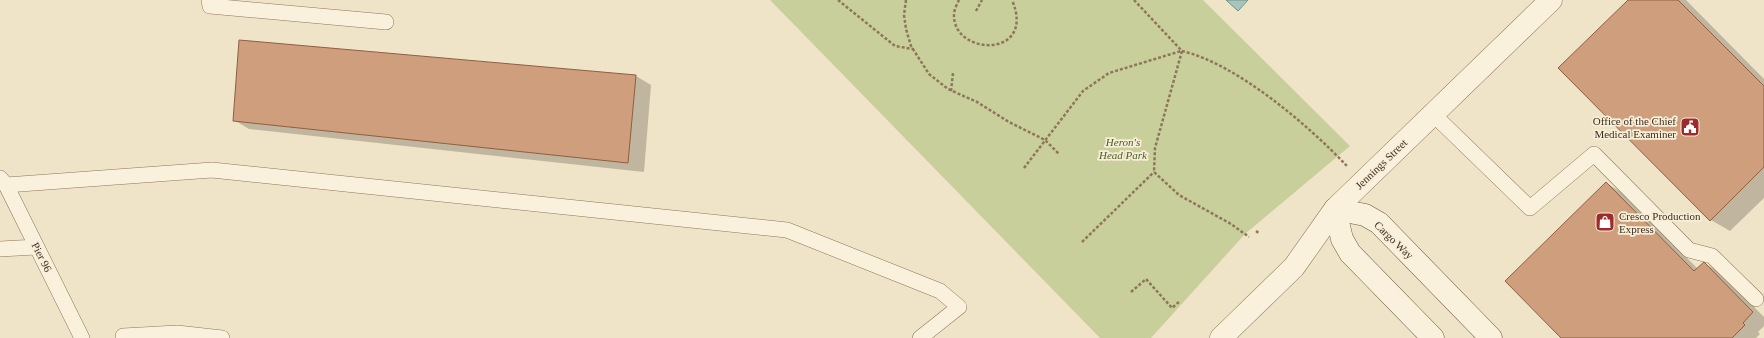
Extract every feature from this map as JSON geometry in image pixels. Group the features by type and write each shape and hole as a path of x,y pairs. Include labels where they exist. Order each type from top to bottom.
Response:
{"street":[{"name":"Jennings Street","path":"1222,338 1294,267 1335,209 1551,0"},
{"path":"1335,209 1342,239 1350,253 1433,338"},
{"name":"Cargo Way","path":"1335,209 1365,215 1379,223 1491,338"}],"lane":[{"path":"209,0 210,6 386,22"},
{"path":"1433,114 1530,208 1594,154 1689,250 1712,256 1756,300"},
{"path":"3,181 212,170 787,230 940,291 959,307 920,338"},
{"name":"Pier 96","path":"3,181 82,338"},
{"path":"0,249 36,247"},
{"path":"123,336 177,333 222,338"}],"path":[{"path":"838,0 895,46 912,49"},
{"path":"906,0 904,15 906,29 912,49 929,74 938,83 951,91 977,102 1009,122 1045,140 1059,154"},
{"path":"958,0 954,14 955,21 960,31 972,41 984,46 1000,43 1013,35 1015,31 1016,18 1012,0"},
{"path":"976,11 982,0"},
{"path":"1134,0 1182,51 1193,54 1234,74 1269,97 1321,140 1362,182"},
{"path":"1024,168 1083,91 1109,73 1182,51"},
{"path":"1082,242 1154,172 1155,148 1182,51"},
{"path":"951,91 953,73"},
{"path":"1154,172 1179,195 1231,224 1249,237"},
{"path":"1256,231 1260,234"},
{"path":"1131,292 1146,279 1172,308 1180,301"}],"green space":[{"name":"Heron's Head Park","path":"770,0 1203,0 1350,146 1245,234 1151,338 1100,338"}],"water":[{"path":"1226,0 1248,0 1238,11"}],"building":[{"name":"Office of the Chief Medical Examiner","path":"1628,0 1678,0 1764,86 1764,167 1710,221 1558,68"},
{"path":"239,40 636,75 628,163 233,121"},
{"name":"Cresco Production Express","path":"1606,182 1694,271 1704,262 1753,312 1743,323 1745,325 1732,338 1561,338 1505,281"}],"place":[{"name":"Office of the Chief Medical Examiner","path":"1690,127"},
{"name":"Cresco Production Express","path":"1605,222"}]}
